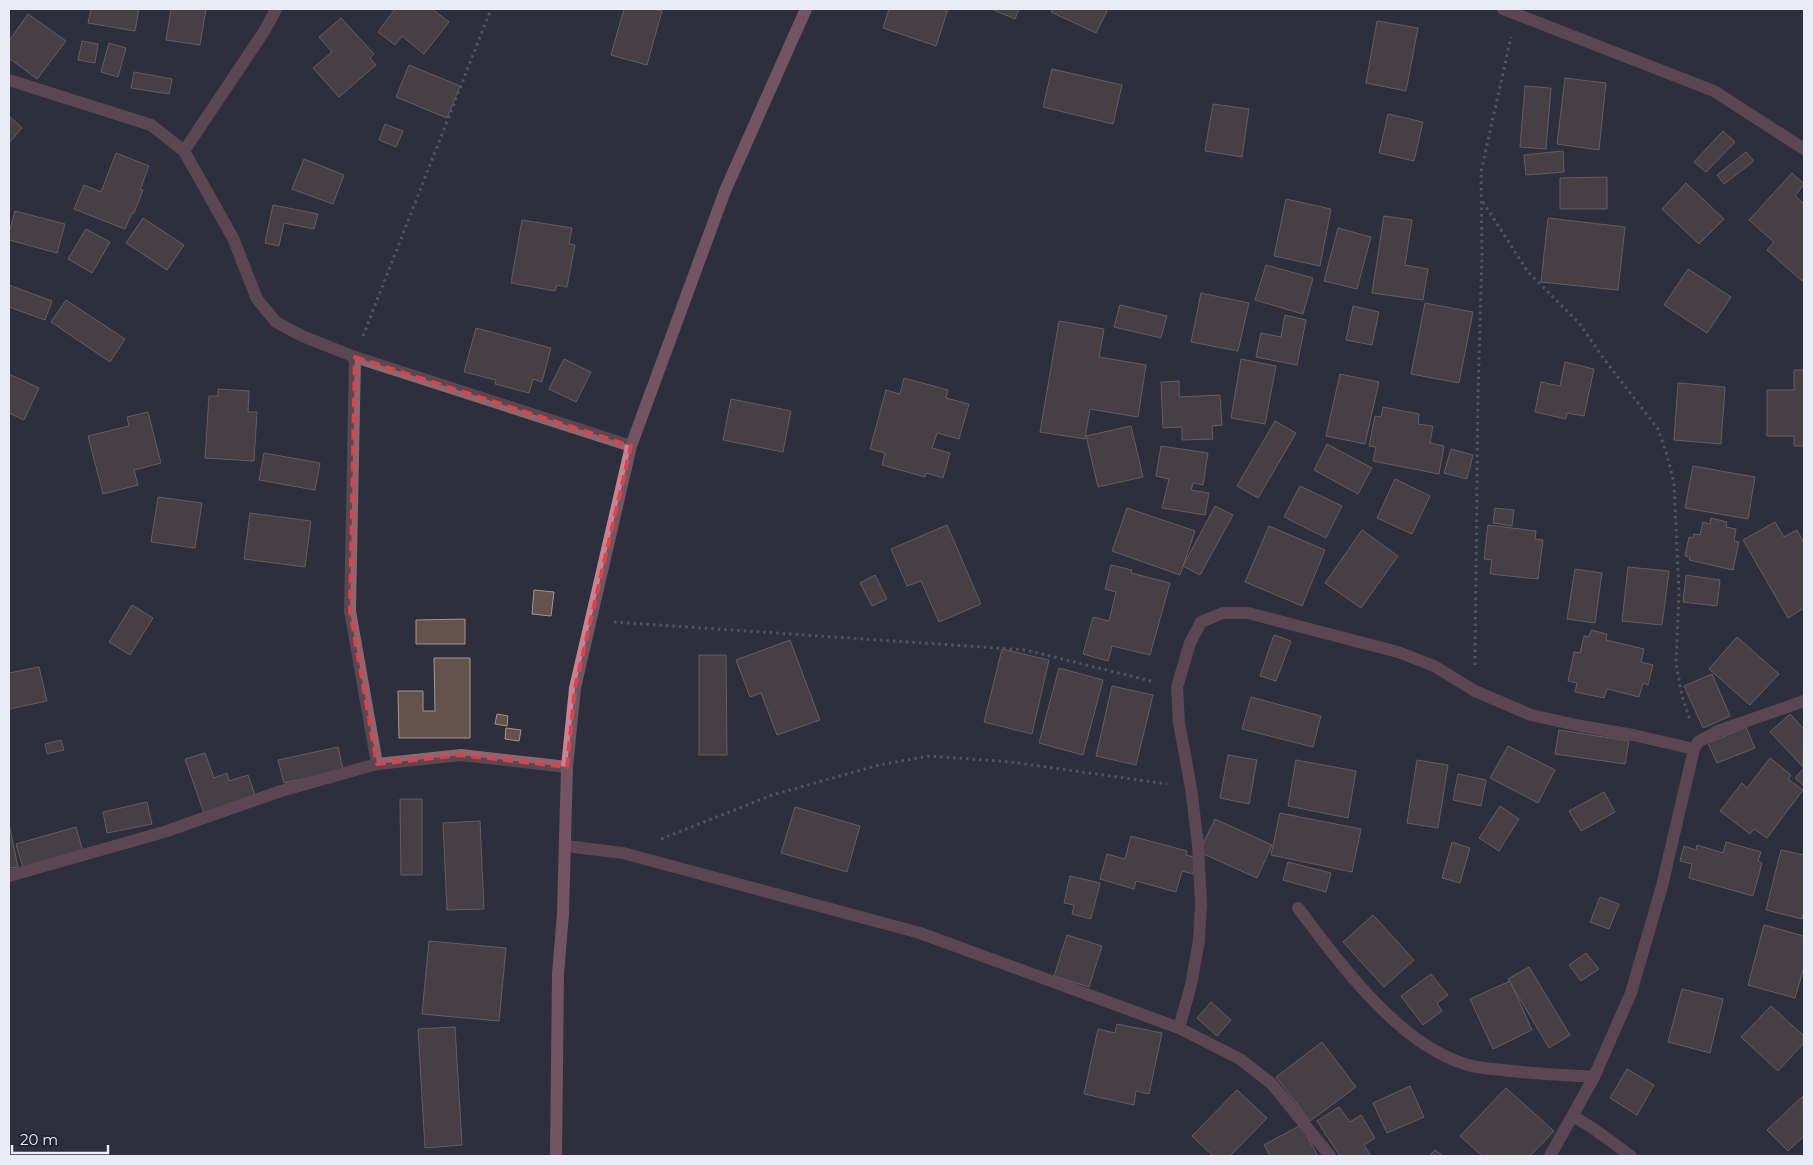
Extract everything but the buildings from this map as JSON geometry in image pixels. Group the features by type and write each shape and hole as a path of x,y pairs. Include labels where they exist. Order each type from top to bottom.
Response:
{"street":[{"path":"184,151 265,30 276,9"},
{"path":"556,1156 558,974 566,846 567,767 575,688 631,446 725,191 806,9"},
{"path":"1504,9 1714,91 1804,149"},
{"path":"9,80 151,124 184,151 233,238 258,299 276,322 302,336 355,357 631,446"},
{"path":"355,357 350,610 377,764"},
{"path":"1179,1028 1191,985 1199,941 1201,904 1198,846 1191,788 1179,723 1177,687 1190,642 1201,622 1223,613 1248,614 1398,652 1434,666 1475,691 1531,715 1581,726 1696,746"},
{"path":"1550,1156 1594,1077 1631,993 1662,886 1696,746 1718,731 1804,701"},
{"path":"9,876 164,832 281,791 377,764 461,755 567,767"},
{"path":"566,846 623,853 920,933 1179,1028 1240,1059 1272,1084 1330,1156"},
{"path":"1298,908 1352,978 1404,1029 1441,1054 1466,1064 1486,1068 1535,1074 1594,1077"},
{"path":"1573,1116 1631,1156"}],"path":[{"path":"355,357 491,9"},
{"path":"1475,691 1481,172 1516,13"},
{"path":"1482,200 1528,272 1579,323 1658,429 1674,483 1679,593 1676,664 1682,696 1696,746"},
{"path":"591,620 1026,650 1177,687"},
{"path":"661,839 772,795 879,765 930,756 1011,762 1134,778 1191,788"}],"highlighted area":[{"path":"355,357 631,446 575,688 567,767 461,755 377,764 350,611"}]}
